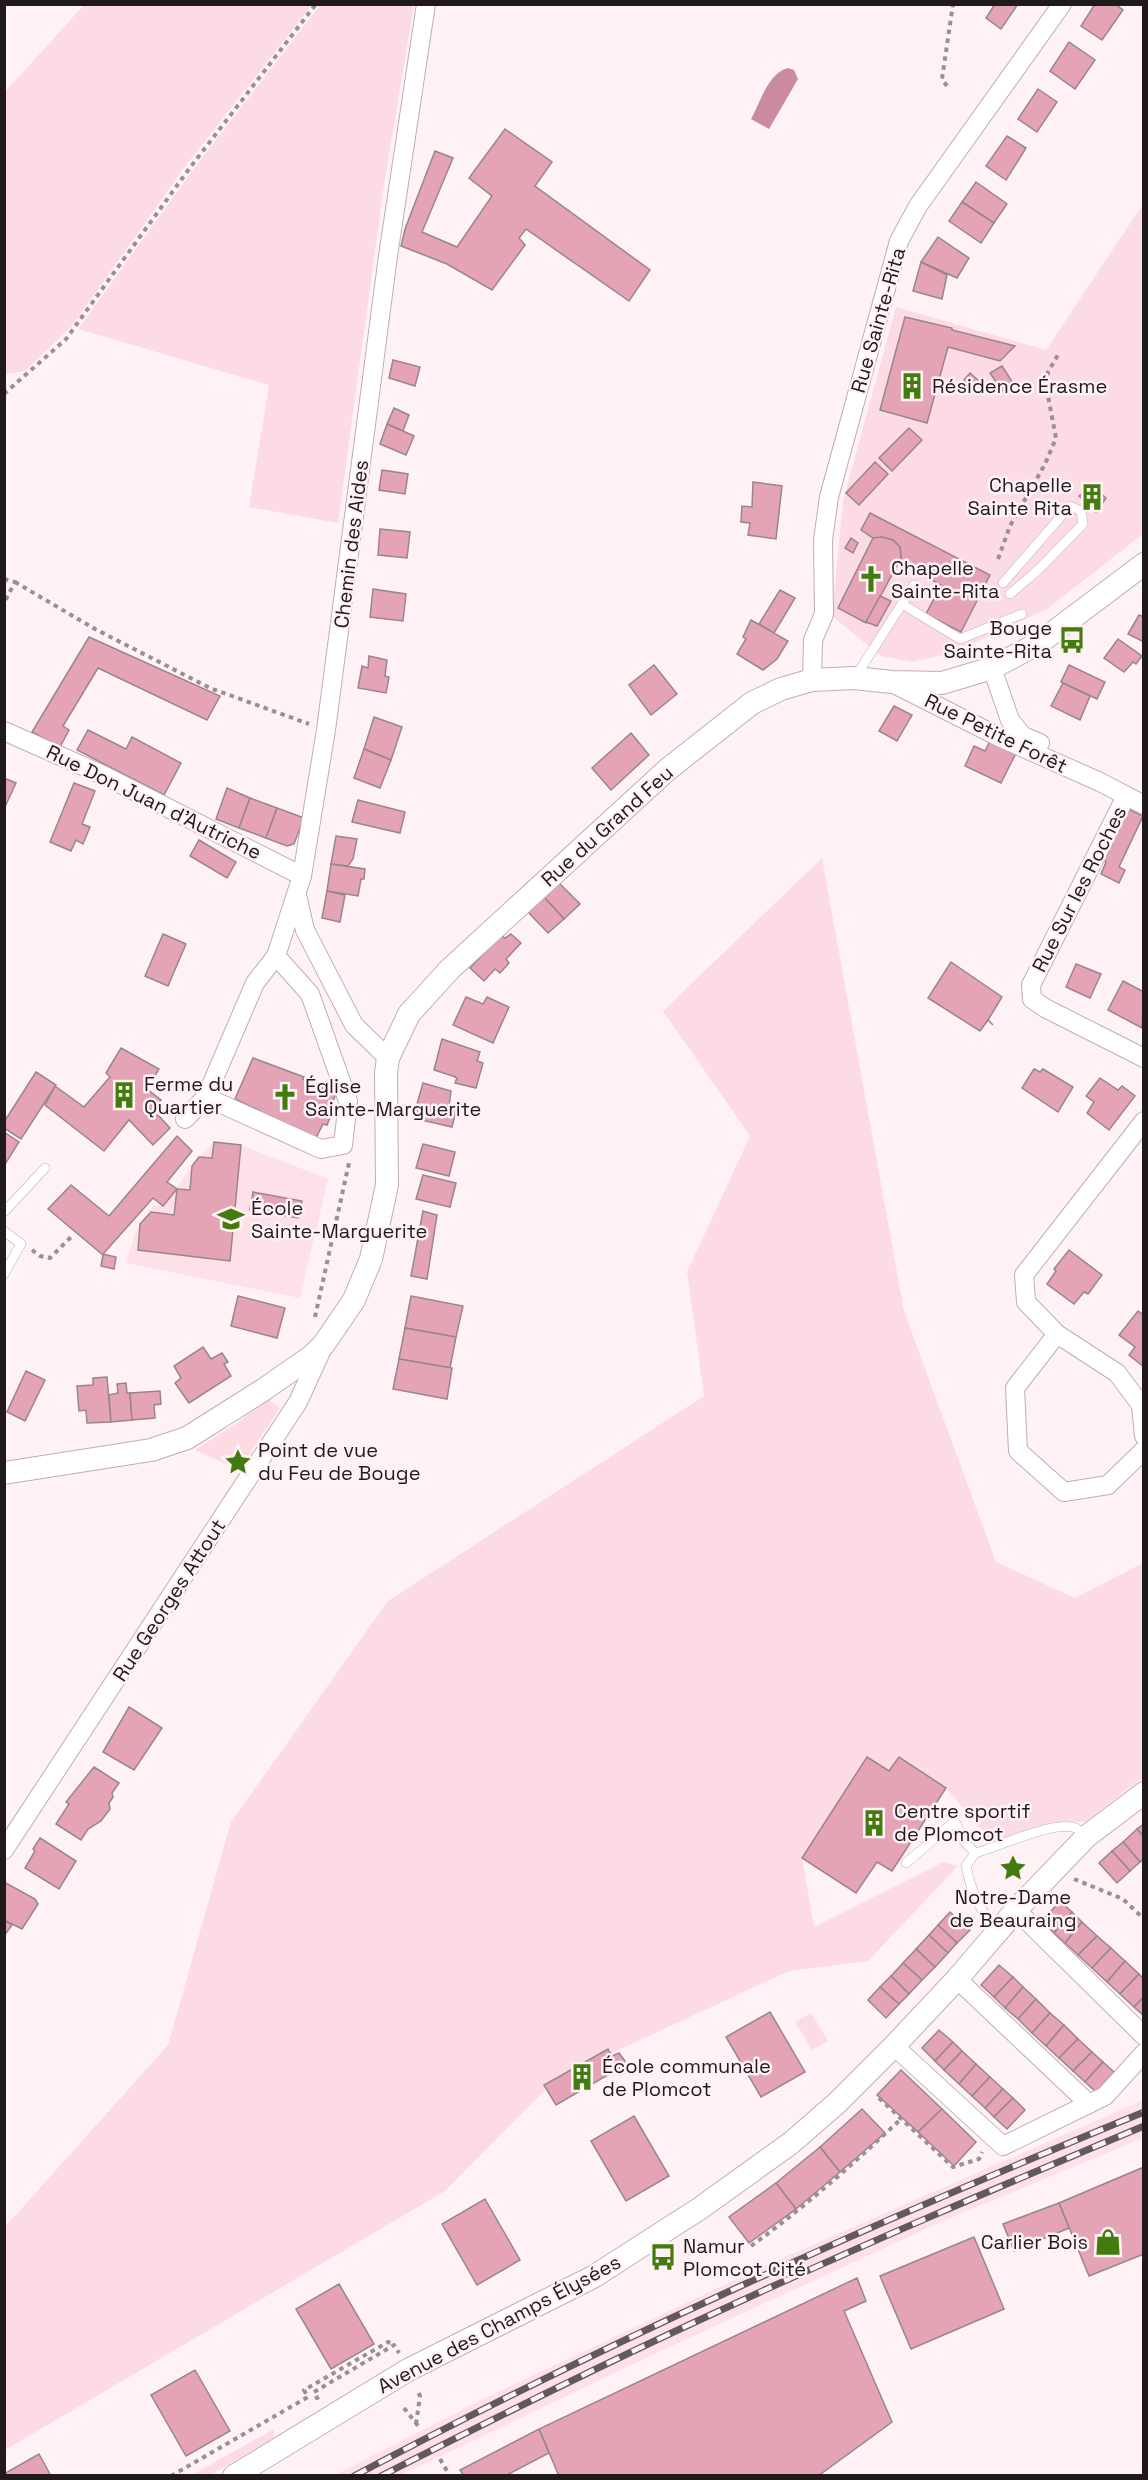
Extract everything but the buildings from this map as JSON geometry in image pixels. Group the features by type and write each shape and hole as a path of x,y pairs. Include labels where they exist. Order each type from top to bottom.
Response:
{"street":[{"name":"Chemin des Aides","path":"388,1058 354,1025 305,930 297,895 326,730 388,256 426,4"},
{"name":"Rue Sainte-Rita","path":"812,680 813,640 824,614 823,540 829,497 899,241 918,206 1062,4"},
{"name":"Rue du Grand Feu","path":"4,1473 151,1450 187,1438 263,1390 312,1356 324,1344 354,1300 371,1259 387,1185 386,1073 388,1058 410,1014 450,969 668,770 752,703 781,689 812,680 854,678 892,682 942,683 992,668 1039,642 1143,564"},
{"name":"Rue Petite Forêt","path":"992,668 1010,720 1023,736 1087,763 1100,782"},
{"name":"Rue Petite Forêt","path":"892,682 999,737 1100,782 1143,805"},
{"name":"Rue Don Juan d'Autriche","path":"4,731 103,775 302,876"},
{"name":"Rue Sur les Roches","path":"1126,796 1031,985 1032,999 1045,1008 1143,1058"},
{"path":"185,1119 206,1097 255,983 276,956 297,895"},
{"path":"206,1097 321,1149 343,1145 348,1101 310,994 276,956"},
{"path":"1143,1121 1024,1275 1026,1302 1057,1334 1117,1373 1141,1405 1143,1436"},
{"path":"1057,1334 1015,1388 1018,1450 1064,1492 1108,1485 1143,1450"},
{"name":"Rue Georges Attout","path":"4,1850 298,1402 324,1344"},
{"name":"Avenue des Champs Élysées","path":"234,2475 408,2370 584,2282 652,2240 791,2143 837,2103 894,2046 957,1979 1016,1910 1087,1836 1143,1793"},
{"path":"1016,1910 1143,2036"},
{"path":"957,1979 1089,2104"},
{"path":"894,2046 1003,2146 1105,2096 1143,2053"}],"lane":[{"path":"1004,583 1070,506 1081,511 1083,524 1011,594"},
{"path":"854,678 914,585"},
{"path":"903,604 960,639 1022,614"},
{"path":"4,1212 45,1168"},
{"path":"4,1231 21,1244 4,1274"},
{"path":"906,1863 955,1821 962,1839 975,1852"},
{"path":"997,1932 982,1914 970,1886 966,1866 975,1852 995,1848 1029,1833 1044,1830 1075,1828 1087,1836"}],"path":[{"path":"4,394 66,339 189,169 316,4"},
{"path":"947,86 942,79 953,4"},
{"path":"998,559 1010,526 1046,464 1056,438 1048,396 1048,372 1059,353"},
{"path":"4,579 15,582 95,629 210,688 326,730"},
{"path":"4,603 15,582"},
{"path":"314,1323 349,1162 343,1145"},
{"path":"21,1244 40,1256 50,1258 72,1236"},
{"path":"1054,1870 1123,1899 1143,1919"},
{"path":"879,2098 953,2167 979,2159 993,2137"},
{"path":"751,2246 799,2211 901,2119"},
{"path":"171,2475 308,2397 304,2390 388,2342 394,2345 408,2370"},
{"path":"327,2393 317,2398 314,2392 394,2345"},
{"path":"404,2408 418,2426 420,2396"},
{"path":"440,2459 450,2475"}],"shaded area":[{"path":"84,5 312,5 184,168 72,326 25,371 5,374 5,92"},
{"path":"320,5 414,5 384,185 338,523 249,507 269,385 78,329 192,171"},
{"path":"788,68 794,70 798,79 769,129 751,119 770,82 781,71"},
{"path":"1143,204 1143,534 1047,609 952,653 912,662 881,656 832,616 843,501 896,307 1046,350"},
{"path":"822,858 904,1311 996,1562 1075,1598 1143,1563 1143,1777 1085,1822 1053,1822 994,1844 946,1788 899,1757 889,1771 867,1757 802,1858 814,1927 943,1862 958,1866 868,1961 789,1971 556,2079 445,2191 5,2450 5,2227 168,2045 231,1822 388,1601 704,1396 687,1272 750,1136 663,1011"},
{"name":"École Sainte-Marguerite","path":"214,1142 241,1145 328,1179 300,1298 126,1263 135,1233 153,1206 163,1206 199,1157"},
{"path":"266,1398 280,1408 239,1470 195,1450 241,1420"},
{"path":"811,2013 828,2041 812,2050 795,2022"},
{"path":"1143,2100 1143,2138 941,2222 648,2357 401,2475 335,2475 483,2399 762,2267"},
{"path":"274,2429 274,2437 211,2475 192,2475"}],"railway":[{"path":"354,2476 548,2377 744,2284 944,2196 1144,2112"},
{"path":"381,2476 507,2412 676,2331 930,2217 1144,2126"}],"place":[{"name":"Résidence Érasme","path":"912,386"},
{"name":"Chapelle Sainte Rita","path":"1092,497"},
{"name":"Chapelle Sainte-Rita","path":"871,579"},
{"name":"Bouge Sainte-Rita","path":"1072,640"},
{"name":"Ferme du Quartier","path":"124,1095"},
{"name":"Église Sainte-Marguerite","path":"285,1097"},
{"name":"École Sainte-Marguerite","path":"231,1219"},
{"name":"Point de vue du Feu de Bouge","path":"238,1462"},
{"name":"Centre sportif de Plomcot","path":"874,1823"},
{"name":"Notre-Dame de Beauraing","path":"1013,1868"},
{"name":"École communale de Plomcot","path":"582,2077"},
{"name":"Carlier Bois","path":"1108,2242"},
{"name":"Namur Plomcot Cité","path":"663,2257"}]}
